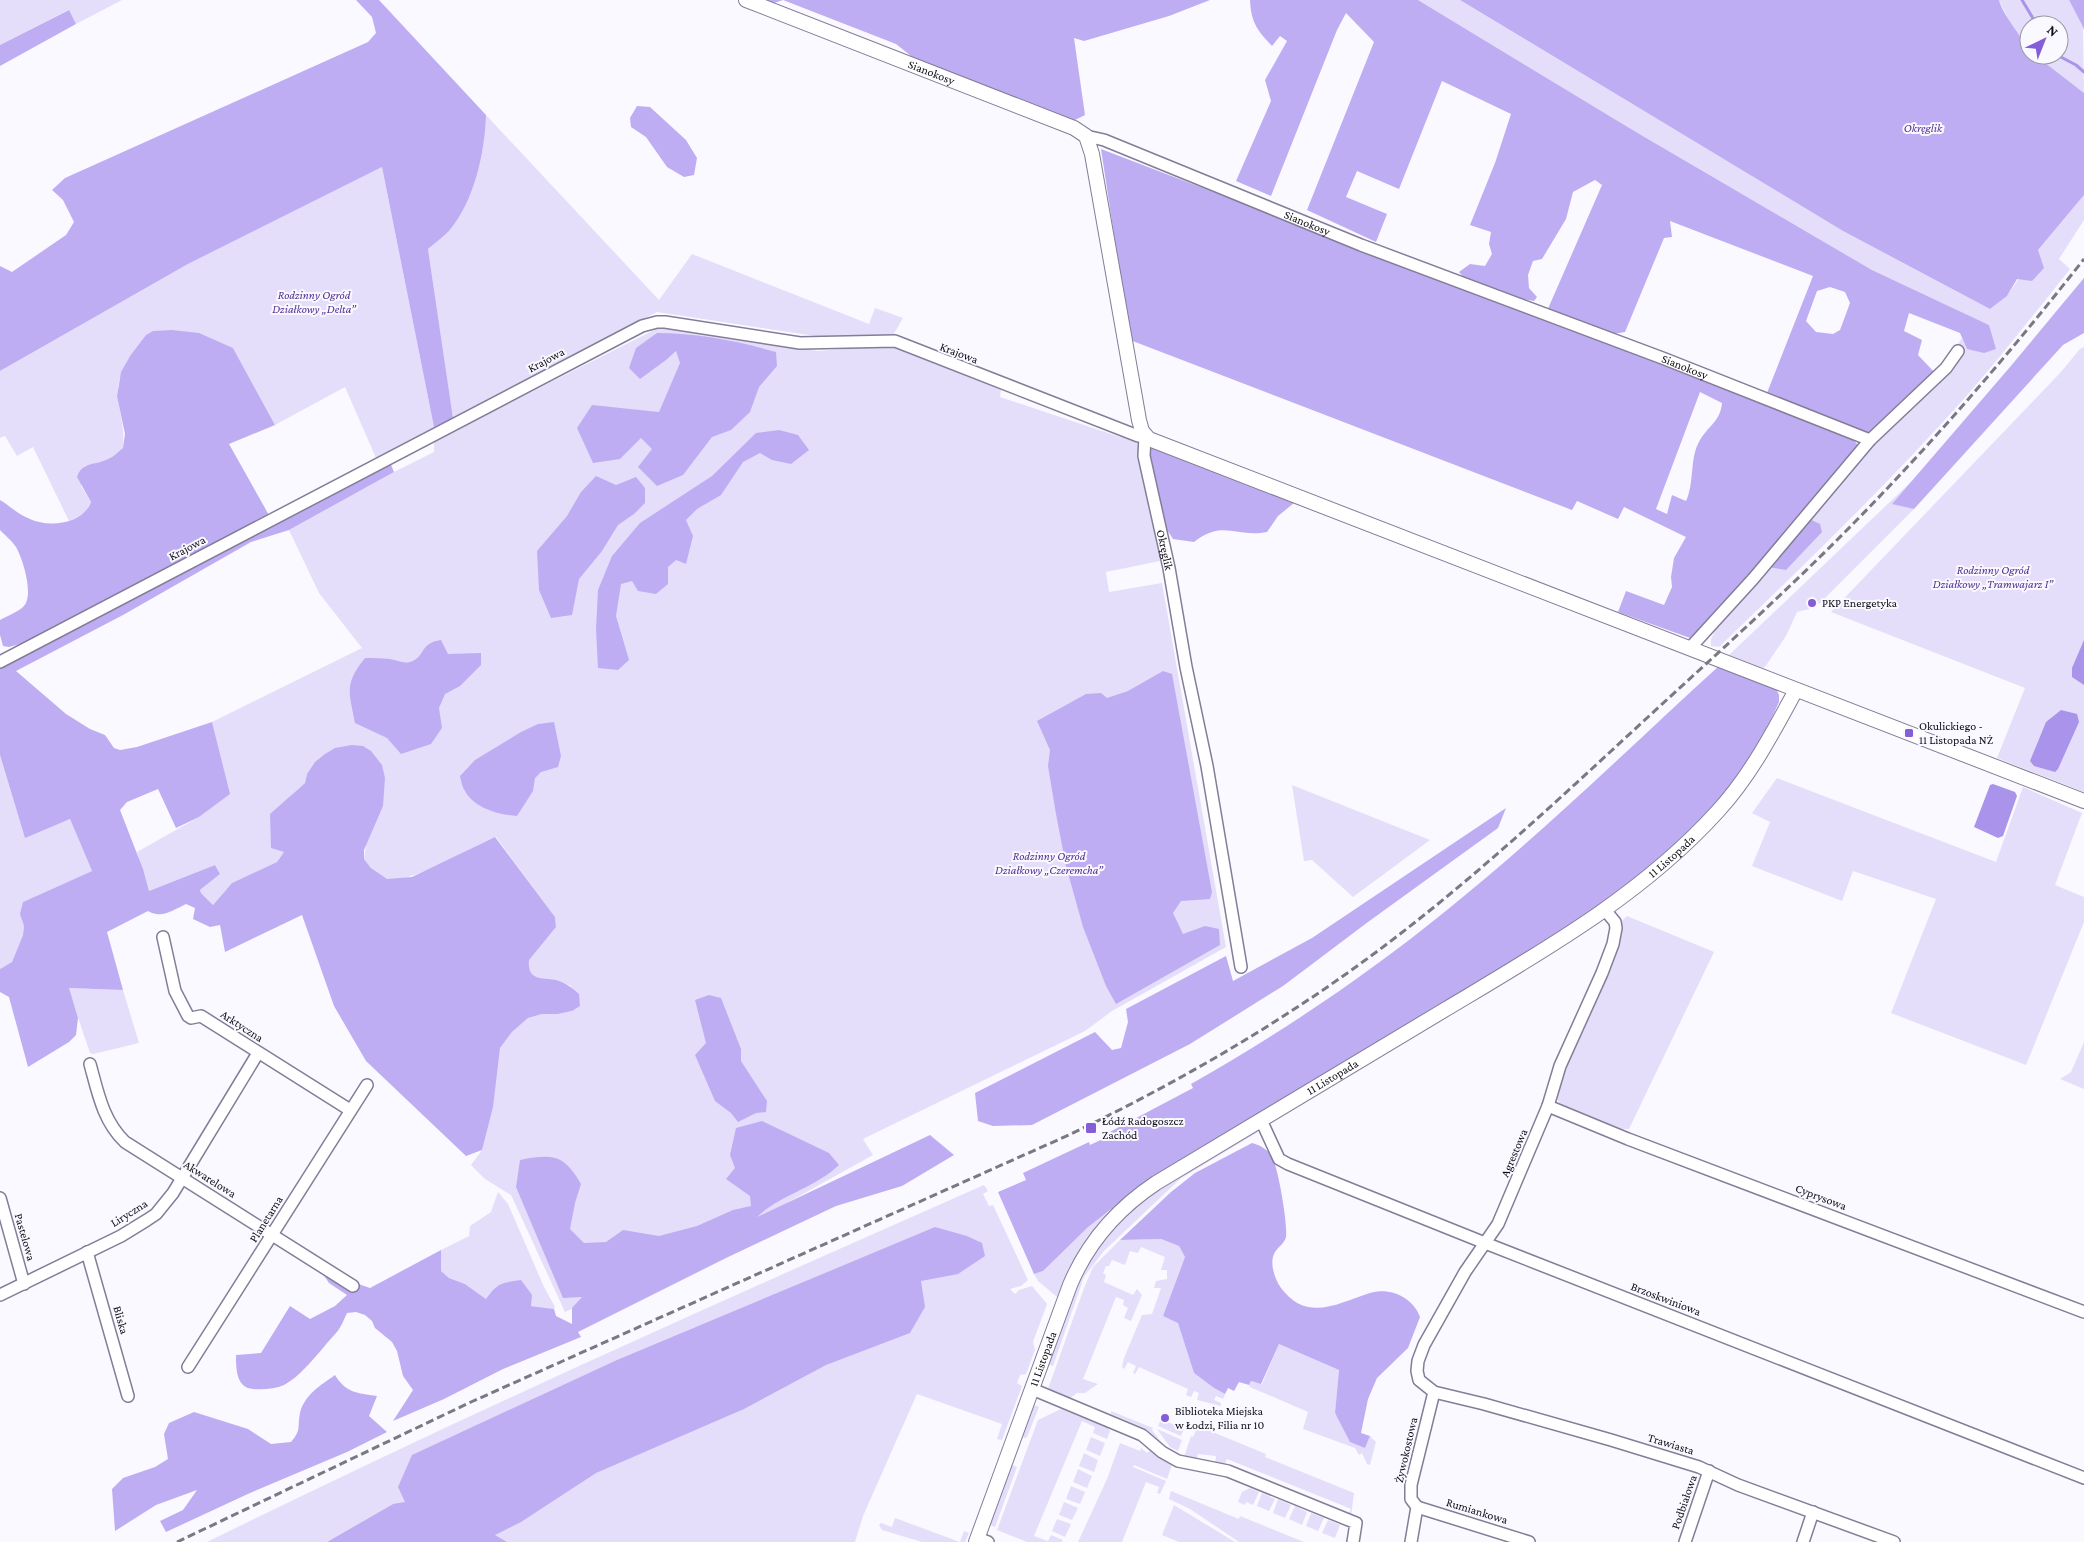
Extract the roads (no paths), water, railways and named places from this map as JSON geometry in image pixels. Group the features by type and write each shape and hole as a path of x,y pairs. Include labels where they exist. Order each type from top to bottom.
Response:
{"street":[{"name":"Sianokosy","path":"746,0 1074,128 1086,136 1104,140 1422,269 1665,359 1870,440"},
{"name":"Okręglik","path":"1086,136 1092,154 1140,420 1145,436 1144,456 1169,568 1186,667 1207,766 1241,967"},
{"name":"Krajowa","path":"0,662 582,357 651,323 665,322 800,343 895,341 1128,432 1145,436"},
{"path":"1690,648 1752,579 1870,440 1946,368 1958,351"},
{"path":"1145,436 1162,445 1426,548 2084,801"},
{"name":"11 Listopada","path":"981,1541 1032,1389 1075,1273 1090,1247 1106,1227 1144,1192 1546,949 1606,910 1664,864 1718,811 1761,754 1796,690"},
{"name":"Agrestowa","path":"1434,1392 1418,1377 1417,1367 1420,1355 1465,1272 1501,1219 1548,1106 1560,1066 1613,944 1616,928 1606,910"},
{"name":"Arktyczna","path":"163,937 175,991 188,1016 191,1018 201,1016 350,1110"},
{"name":"Liryczna","path":"0,1295 120,1236 156,1214 182,1177 258,1053"},
{"name":"Akwarelowa","path":"90,1064 105,1115 112,1128 135,1150 182,1177 353,1286"},
{"name":"Planetarna","path":"188,1367 367,1085"},
{"name":"Cyprysowa","path":"1548,1106 1628,1139 2084,1312"},
{"name":"Brzoskwiniowa","path":"1261,1120 1279,1159 1288,1164 1485,1244 2084,1478"},
{"name":"Pastelowa","path":"0,1198 24,1284"},
{"name":"Bliska","path":"87,1252 128,1396"},
{"path":"1032,1389 1142,1435 1162,1452 1178,1461 1228,1471 1356,1523 1353,1542"},
{"name":"Trawiasta","path":"1434,1392 1611,1440 1709,1471 1738,1485 1894,1542"},
{"name":"Żywokostowa","path":"1411,1542 1417,1507 1411,1499 1411,1485 1434,1392"},
{"name":"Podbiałowa","path":"1685,1542 1709,1471"},
{"name":"Rumiankowa","path":"1417,1507 1529,1542"},
{"path":"1803,1542 1813,1512"}],"waterway":[{"path":"2022,0 2031,15"},
{"path":"2069,61 2084,72"}],"railway":[{"path":"177,1542 471,1402 1071,1134 1199,1067 1241,1043 1322,991 1434,907 1533,823 1794,582 1871,506 1934,438 1996,367 2084,259"}],"place":[{"name":"PKP Energetyka","path":"1812,603"},
{"name":"Okulickiego - 11 Listopada NŻ","path":"1909,733"},
{"name":"Łódź Radogoszcz Zachód","path":"1091,1128"},
{"name":"Biblioteka Miejska w Łodzi, Filia nr 10","path":"1165,1418"}],"park label":[{"name":"Rodzinny Ogród Działkowy „Delta”","path":"314,302"},
{"name":"Rodzinny Ogród Działkowy „Tramwajarz I”","path":"1993,577"},
{"name":"Rodzinny Ogród Działkowy „Czeremcha”","path":"1049,863"}]}
